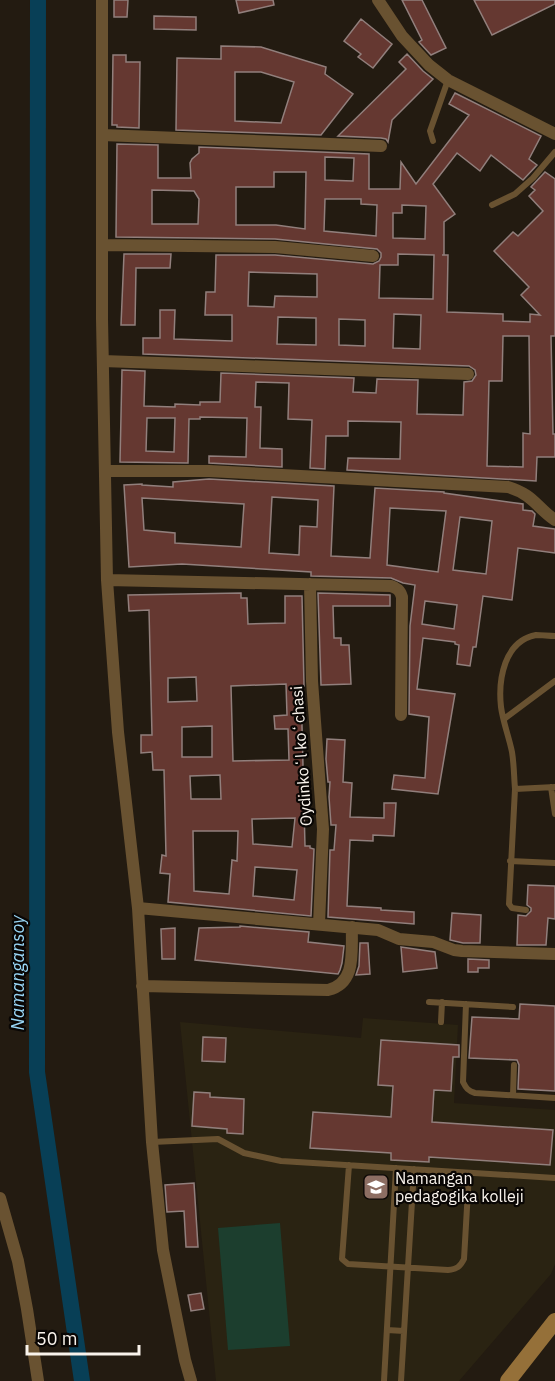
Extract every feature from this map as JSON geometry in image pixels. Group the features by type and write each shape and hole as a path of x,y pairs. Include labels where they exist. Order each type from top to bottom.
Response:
{"main road":[{"path":"508,1381 555,1321"}],"street":[{"path":"102,0 102,245 107,580 118,732 138,908 152,1142 163,1250 191,1381"},
{"path":"378,0 402,36 429,65 448,80 555,134"},
{"path":"102,135 381,146"},
{"path":"102,245 275,247 373,256"},
{"path":"103,361 468,374"},
{"path":"105,471 209,471 508,487 529,496 555,520"},
{"path":"107,580 391,586 396,588 402,597 401,715"},
{"name":"Oydinkoʻl koʻchasi","path":"310,584 312,681 323,829 319,924"},
{"path":"138,908 378,930 399,939 433,942 462,951 555,954"},
{"path":"142,986 328,990 336,988 347,978 350,970 352,927"},
{"path":"0,1198 18,1261 38,1381"}],"lane":[{"path":"433,141 430,131 448,80"},
{"path":"492,205 515,194 533,178 555,152"},
{"path":"526,910 512,908 509,904 514,789 513,761 501,707 502,673 507,658 516,645 537,635 555,636"},
{"path":"504,719 555,681"},
{"path":"514,789 553,787 555,814"},
{"path":"510,861 555,863"},
{"path":"429,1002 513,1007"},
{"path":"441,1022 442,1002"},
{"path":"466,1004 463,1082 466,1088 476,1093 555,1098"},
{"path":"513,1095 514,1065"},
{"path":"152,1142 218,1139 244,1153 281,1161 555,1178"},
{"path":"349,1165 342,1259 348,1264 390,1267 455,1270 460,1266 464,1259 469,1173"},
{"path":"384,1381 396,1168"},
{"path":"401,1381 414,1170"},
{"path":"387,1330 404,1331"}],"shaded area":[{"name":"Namangan pedagogika kolleji","path":"363,1018 458,1025 454,1103 555,1110 555,1264 551,1274 459,1381 216,1381 180,1022 361,1038"}],"green space":[{"path":"280,1223 290,1346 228,1350 218,1228"}],"building":[{"path":"114,0 128,0 127,17 114,17"},
{"path":"236,0 273,0 274,5 239,13"},
{"path":"402,0 422,0 446,48 431,55 419,42 422,40"},
{"path":"474,0 555,0 555,4 492,35"},
{"path":"154,16 196,17 196,30 154,29"},
{"path":"361,19 392,44 373,68 358,57 361,54 344,41"},
{"path":"221,46 261,47 326,67 325,74 353,94 321,135 176,130 177,58 221,59","holes":["235,72 261,72 294,82 281,123 235,121"]},
{"path":"407,54 433,79 392,120 388,142 381,138 338,136 406,69 399,62"},
{"path":"113,55 126,55 126,62 140,62 139,128 112,125"},
{"path":"455,93 541,136 529,159 537,165 523,180 491,155 480,171 457,153 433,184 455,214 444,222 444,255 448,255 447,312 503,314 503,321 530,322 530,314 540,315 521,295 529,287 494,251 513,232 518,236 543,211 529,196 535,190 531,187 545,172 555,179 555,336 551,336 555,457 537,457 536,481 347,470 348,458 400,459 401,422 348,421 348,436 326,436 325,469 310,468 312,420 288,419 289,383 256,382 255,407 261,407 260,448 282,449 282,467 209,463 209,456 246,457 247,418 200,417 200,419 189,419 188,463 120,462 122,370 145,371 144,406 175,407 175,404 200,405 200,402 220,402 221,373 354,378 353,392 376,393 377,379 418,380 417,414 463,415 464,382 472,381 476,375 475,370 469,366 143,354 143,338 160,338 160,310 175,310 174,339 232,341 232,315 205,315 206,292 215,292 216,255 275,255 373,264 379,261 381,253 377,249 275,239 116,237 117,144 158,145 158,178 191,178 190,163 199,153 199,147 369,154 369,189 400,189 401,162 416,184 469,115 449,104","holes":["325,157 354,158 353,181 325,180","274,172 306,172 305,229 276,225 236,225 236,187 274,187","152,190 194,191 199,199 198,224 152,224","325,199 361,199 361,204 377,205 376,236 324,231","402,205 426,206 425,239 393,238 393,213 402,213","398,254 434,255 433,299 379,298 380,265 398,265","249,272 317,274 317,297 275,296 274,307 248,306","394,314 421,315 420,349 393,348","278,317 316,318 316,345 277,344","339,319 365,320 365,346 339,345","503,336 529,336 530,434 523,433 523,467 487,466 489,381 502,381","147,418 175,418 174,452 146,451"]},
{"path":"124,254 171,254 170,268 136,268 135,325 121,325"},
{"path":"209,479 334,486 331,556 370,558 375,488 444,492 523,504 523,510 532,511 535,514 533,526 555,529 555,553 518,548 512,600 483,596 476,647 473,647 470,666 457,664 459,645 455,642 423,638 417,689 455,694 438,794 392,789 394,775 425,778 429,717 409,714 410,626 415,585 391,578 311,576 311,572 182,564 129,567 124,485 173,487 173,482","holes":["272,497 318,500 317,527 300,526 299,555 269,553","142,498 244,504 241,547 175,543 175,533 144,530","390,508 446,511 438,572 387,565","460,517 492,521 486,574 453,570","425,601 457,605 454,629 422,624"]},
{"path":"241,593 241,598 247,598 248,624 285,623 285,596 302,596 304,686 301,686 305,846 314,849 311,916 168,902 170,874 160,873 162,855 166,856 164,770 153,770 152,752 141,753 141,735 152,735 149,610 129,611 128,595","holes":["196,677 197,701 168,702 168,678","286,684 287,715 274,716 275,729 288,729 289,760 233,761 231,686","212,726 212,757 182,757 182,727","220,775 221,799 191,799 190,776","295,818 292,847 253,844 252,819","193,831 238,831 237,861 232,860 229,894 194,891","255,867 297,870 294,900 253,896"]},
{"path":"318,593 390,595 390,606 333,606 334,638 341,638 341,645 349,645 351,684 321,685"},
{"path":"327,739 345,740 343,782 352,783 350,817 384,818 384,803 396,803 394,836 373,835 373,841 350,840 347,906 414,912 414,924 328,917 330,850 334,850 336,825 331,825 330,782 328,782 326,759"},
{"path":"528,885 555,886 555,919 548,918 546,945 517,945 518,915 526,916 531,911 527,905"},
{"path":"452,913 481,915 480,943 450,940"},
{"path":"240,926 309,932 308,942 344,946 340,970 338,974 195,960 199,928"},
{"path":"175,928 175,959 162,959 161,929"},
{"path":"360,943 368,943 370,974 356,975 359,966"},
{"path":"401,947 435,952 437,968 403,972"},
{"path":"468,959 489,960 489,968 478,968 478,972 468,972"},
{"path":"520,1004 555,1006 555,1091 518,1089 519,1065 517,1060 469,1058 472,1017 519,1019"},
{"path":"203,1037 226,1038 225,1062 202,1061"},
{"path":"381,1040 459,1045 459,1057 453,1057 451,1091 434,1090 432,1122 553,1130 550,1165 429,1157 429,1162 391,1160 391,1153 310,1148 313,1112 391,1117 393,1086 378,1085"},
{"path":"194,1092 210,1093 210,1097 244,1099 243,1134 227,1133 227,1129 192,1126"},
{"path":"194,1183 198,1247 186,1247 184,1211 167,1212 165,1185"},
{"path":"201,1293 204,1309 191,1311 188,1295"}],"waterway":[{"name":"Namangansoy","path":"38,0 37,1072 82,1381"}],"place":[{"name":"Namangan pedagogika kolleji","path":"376,1187"}]}
